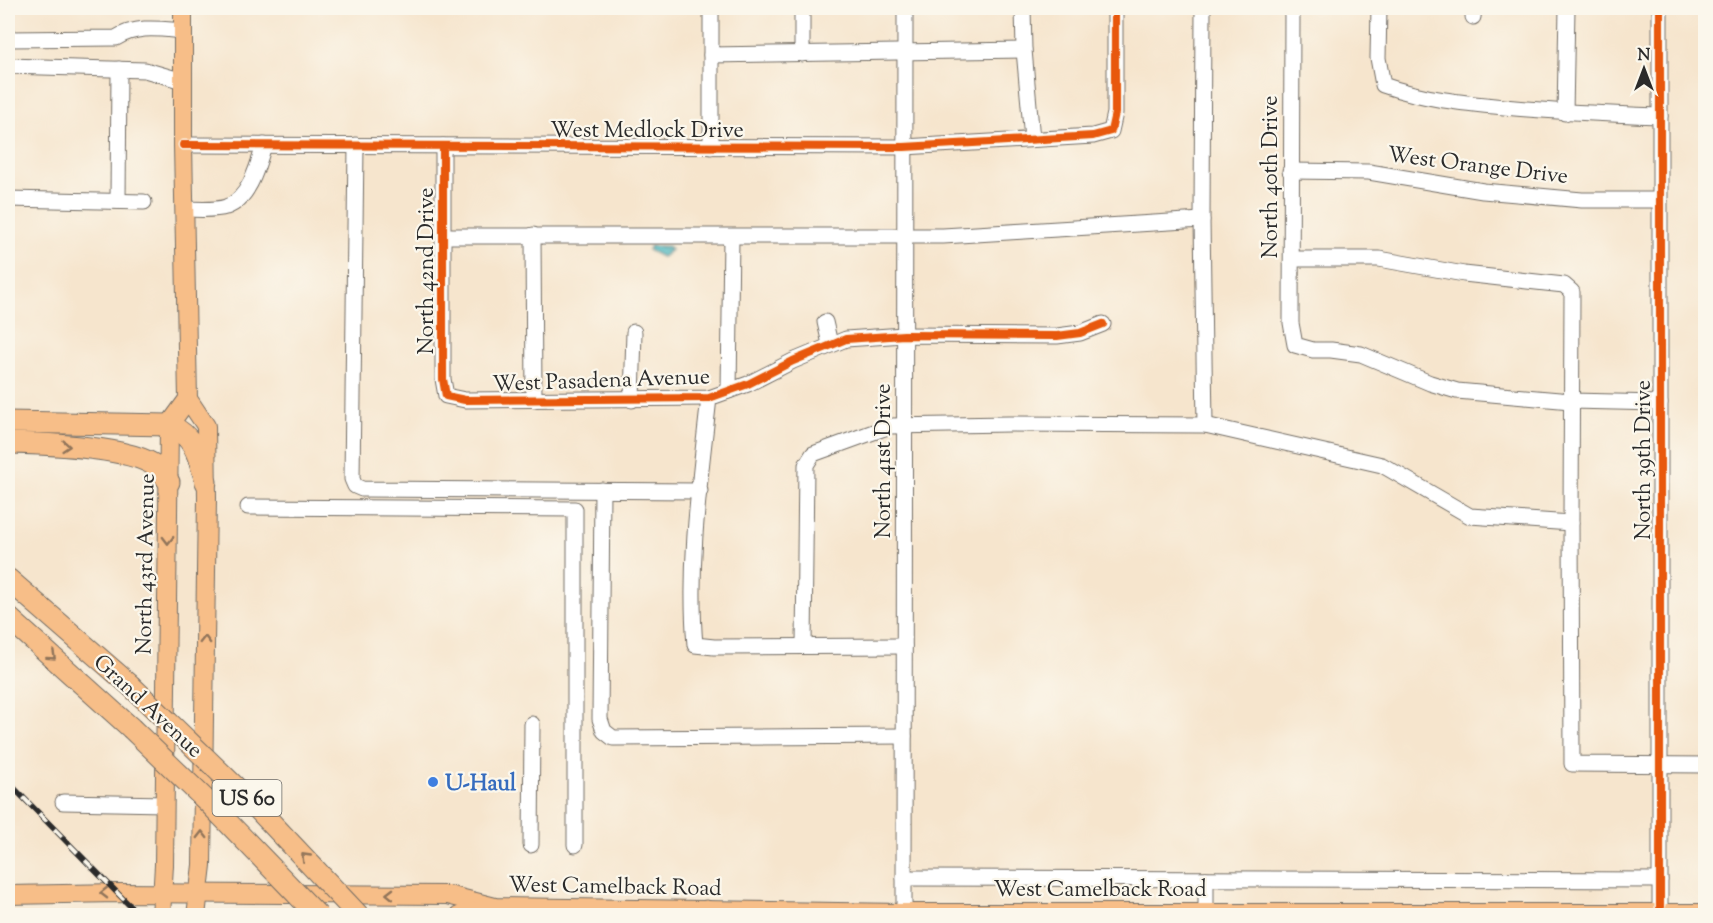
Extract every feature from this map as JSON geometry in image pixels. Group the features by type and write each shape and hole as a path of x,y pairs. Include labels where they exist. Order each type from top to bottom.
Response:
{"highway":[{"path":"8,422 169,425 179,429 190,439 196,449 206,482"},
{"path":"8,443 74,447 128,456 157,467 169,482"},
{"name":"Grand Avenue","path":"8,579 130,685 258,809 359,915"},
{"name":"Grand Avenue","path":"8,617 132,728 318,915"}],"main road":[{"path":"183,8 188,399 206,426 202,865 196,915"},
{"path":"169,425 188,399"},
{"name":"North 43rd Avenue","path":"161,915 165,804 169,425"},
{"name":"West Camelback Road","path":"8,895 162,893 448,895 495,907 706,913 1706,913"},
{"name":"West Camelback Road","path":"459,915 495,907"}],"street":[{"path":"711,8 711,147"},
{"path":"802,8 802,54"},
{"name":"North 41st Drive","path":"904,8 904,914"},
{"path":"1023,8 1024,50 1032,139"},
{"name":"West Medlock Drive","path":"183,145 904,147 1093,136 1111,131 1115,113 1116,8"},
{"path":"1203,8 1202,220 1205,425"},
{"name":"North 40th Drive","path":"1292,8 1291,323 1295,345 1313,350 1361,354 1430,383 1456,391 1571,401"},
{"path":"1379,8 1378,58 1383,85 1408,94 1445,101 1565,113 1660,116"},
{"path":"1565,113 1567,8"},
{"name":"North 39th Drive","path":"1660,8 1660,913"},
{"path":"8,39 116,38 126,32 148,28 183,31"},
{"path":"711,56 1024,50"},
{"path":"8,66 145,70 183,81"},
{"path":"118,201 119,69"},
{"path":"184,209 227,207 242,195 255,177 264,145"},
{"path":"356,145 352,467 352,479 355,486 362,489 700,491"},
{"name":"North 42nd Drive","path":"443,146 443,379 446,396"},
{"name":"West Orange Drive","path":"1290,171 1369,172 1483,191 1582,200 1660,200"},
{"path":"8,199 144,202"},
{"path":"443,236 904,237 1202,220"},
{"path":"533,235 534,400"},
{"path":"729,391 731,237"},
{"path":"1292,259 1379,259 1464,274 1564,285 1572,292 1572,764 1706,765"},
{"path":"825,322 830,344"},
{"name":"West Pasadena Avenue","path":"446,396 465,400 709,398 748,384 830,344 846,339 904,335 1057,336 1080,333 1103,324"},
{"path":"632,400 634,332"},
{"path":"709,398 694,529 695,645 714,647 904,646"},
{"path":"1571,401 1660,403"},
{"path":"804,646 806,465 813,454 876,429 890,426 1205,425 1382,465 1470,516 1571,523"},
{"path":"602,490 600,719 604,731 613,738 904,736"},
{"path":"248,507 575,509 575,845"},
{"path":"531,845 532,724"},
{"path":"63,802 165,804"},
{"name":"West Camelback Road","path":"904,878 1660,880"},
{"path":"1206,879 1206,912"}],"water":[{"path":"650,246 668,246 671,250 662,257 648,250"}],"railway":[{"path":"8,782 140,916"}],"cycle path":[{"path":"183,145 904,147 1093,136 1111,131 1115,113 1115,8"},
{"path":"1660,8 1660,913"},
{"path":"443,146 443,379 446,396 465,400 709,398 748,384 793,361 846,339 904,335 1057,336 1080,333 1103,324"}],"place":[{"name":"U-Haul","path":"433,782"}]}
